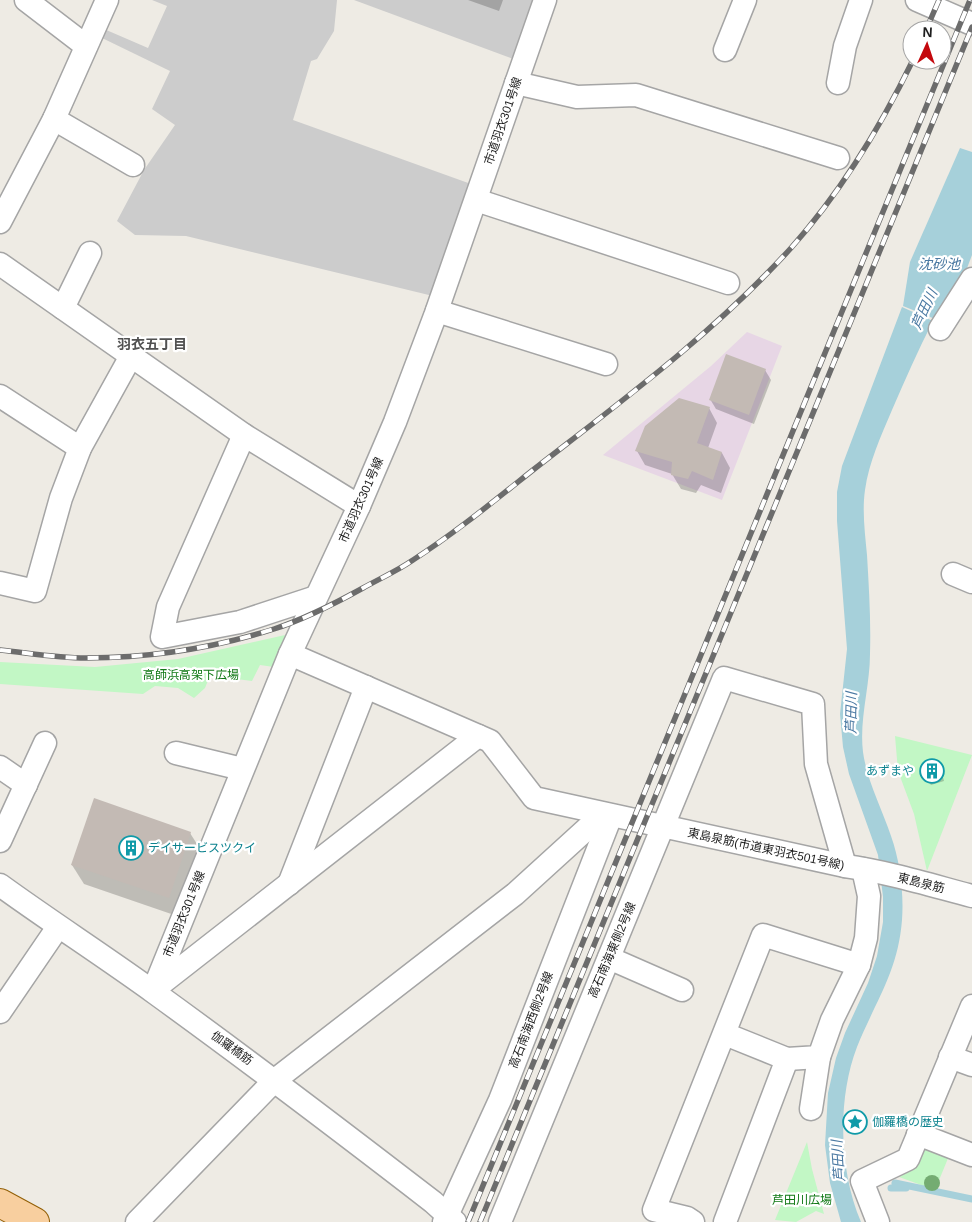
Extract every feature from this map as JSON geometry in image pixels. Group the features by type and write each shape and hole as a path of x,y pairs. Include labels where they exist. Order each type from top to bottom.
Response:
{"main road":[{"path":"0,1203 35,1222"}],"street":[{"path":"26,0 86,46"},
{"path":"0,222 54,119 107,0"},
{"name":"市道羽衣301号線","path":"153,991 290,654 359,506 395,422 437,312 545,0"},
{"path":"725,50 745,0"},
{"path":"838,83 844,46 861,0"},
{"path":"916,0 972,24"},
{"path":"516,83 577,97 636,94 838,158"},
{"path":"54,119 133,166"},
{"path":"476,200 728,283"},
{"path":"63,308 90,253"},
{"path":"0,264 244,435 359,506"},
{"path":"940,329 972,279"},
{"path":"437,312 606,364"},
{"path":"0,583 35,591 61,498 80,448 131,356"},
{"path":"0,396 80,448"},
{"path":"244,435 168,607 162,637 240,622 316,597"},
{"name":"東島泉筋(市道東羽衣501号線)","path":"290,654 490,741 534,798 859,868"},
{"name":"高石南海東側2号線","path":"500,1222 724,678 812,704 816,764 859,868"},
{"path":"289,884 366,687"},
{"path":"153,991 478,736"},
{"path":"0,841 45,744"},
{"path":"176,753 242,770"},
{"path":"0,767 26,785"},
{"path":"137,1222 276,1080 515,894 607,815"},
{"name":"高石南海西側2号線","path":"449,1220 500,1100 607,815"},
{"path":"811,1110 819,1057 832,1020 859,965 866,938 869,896 859,868"},
{"name":"東島泉筋","path":"859,868 972,896"},
{"name":"伽羅橋筋","path":"0,884 276,1080 449,1220"},
{"path":"0,1012 8,984 58,927"},
{"path":"694,1222 688,1218 654,1210 763,935 859,965"},
{"path":"609,958 682,990"},
{"path":"878,1222 862,1181 908,1159 972,1006"},
{"path":"725,1034 786,1059 819,1057"},
{"path":"950,1057 972,1065"},
{"path":"725,1222 786,1059"},
{"path":"918,1134 972,1155"}],"shaded area":[{"path":"152,0 337,0 334,31 317,59 311,61 293,120 471,184 433,296 186,236 135,235 117,221 144,170 175,125 152,109 170,71 100,37 104,29 148,48 167,6"},
{"path":"354,0 537,0 516,60"},
{"path":"747,332 782,346 722,500 603,455 711,366"}],"green space":[{"name":"高師浜高架下広場","path":"285,635 274,667 260,665 252,681 221,677 209,678 205,688 194,698 178,688 155,686 143,694 0,684 0,662 95,667 178,659"},
{"path":"895,736 972,755 927,871 914,814 898,771"},
{"name":"芦田川広場","path":"807,1142 824,1214 816,1211 796,1222 775,1220"},
{"path":"924,1147 951,1151 935,1190 899,1177 916,1168"}],"water":[{"name":"沈砂池","path":"960,148 972,152 972,255 964,276 935,319 903,306 910,262"},
{"name":"芦田川","path":"902,307 933,321 880,439 869,469 865,490 864,514 869,592 870,666 863,715 862,740 868,774 897,856 902,888 902,920 900,939 891,971 857,1047 846,1089 843,1135 845,1158 848,1180 861,1222 841,1222 830,1183 825,1145 828,1093 836,1058 845,1033 868,983 877,956 883,922 883,897 878,855 849,774 843,747 840,714 847,649 837,521 837,492 842,466"}],"building":[{"path":"726,354 766,369 749,415 709,400"},
{"path":"679,398 710,407 697,443 722,452 713,480 692,471 688,479 671,475 672,462 635,451 645,426"},
{"name":"あずまや","path":"938,761 943,776 927,781 922,766"},
{"name":"デイサービスツクイ","path":"94,798 191,832 169,898 71,865"}],"waterway":[{"path":"895,1183 972,1199"},
{"path":"891,1188 906,1188"}],"railway":[{"path":"930,20 939,0"},
{"path":"468,1222 970,0"},
{"path":"480,1222 972,27"},
{"path":"0,650 54,656 110,658 205,647 251,636 297,621 341,600 407,564 444,539 634,391 731,309 791,248 827,205 873,135 908,70"}],"place":[{"name":"あずまや","path":"932,771"},
{"name":"デイサービスツクイ","path":"131,848"},
{"name":"伽羅橋の歴史","path":"855,1122"}],"district":[{"name":"羽衣五丁目","path":"152,344"}]}
